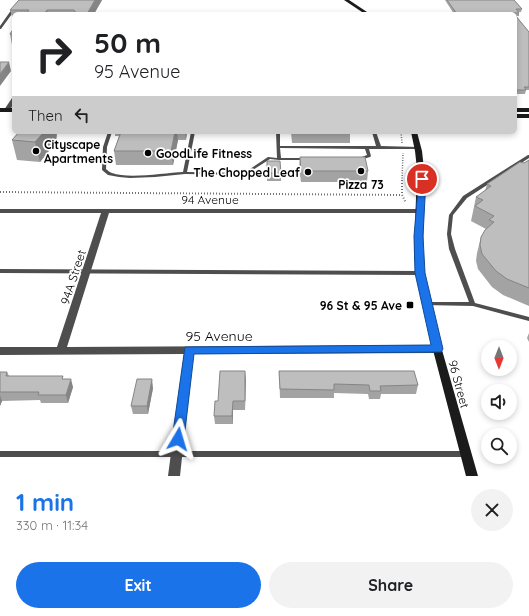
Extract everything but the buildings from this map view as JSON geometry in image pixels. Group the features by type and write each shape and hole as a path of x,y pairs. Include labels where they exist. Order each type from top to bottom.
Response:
{"street":[{"path":"346,0 365,12"},
{"path":"3,110 12,101"},
{"path":"517,110 529,110"},
{"path":"517,116 529,116"},
{"name":"96 Street","path":"415,134 419,148 422,179 418,236 420,273 426,304 472,476"},
{"name":"94 Avenue","path":"0,211 420,211"},
{"name":"94A Street","path":"61,351 88,271 106,211"},
{"name":"95 Avenue","path":"0,351 438,349"},
{"path":"174,476 189,350"}],"lane":[{"path":"0,28 2,20 25,0"},
{"path":"109,134 105,147 104,170 106,172 124,177 185,174 245,174 269,158 309,159"},
{"path":"185,174 192,134"},
{"path":"278,134 279,159"},
{"path":"375,134 379,148"},
{"path":"278,147 419,148"},
{"path":"355,159 367,158 369,156 367,148"},
{"path":"473,304 452,249 449,234 451,215 465,198 529,156"},
{"path":"0,272 88,271 420,273"},
{"path":"426,304 473,304 529,319"},
{"path":"0,454 466,454"}],"path":[{"path":"401,134 403,148 402,194 403,200 408,204"},
{"path":"0,192 402,194"}],"place":[{"name":"Cityscape Apartments","path":"36,151"},
{"name":"GoodLife Fitness","path":"148,153"},
{"name":"Pizza 73","path":"361,171"},
{"name":"The Chopped Leaf","path":"308,172"},
{"name":"96 St & 95 Ave","path":"410,305"}],"route":[{"path":"178,439 189,350 438,349 420,273 418,236 422,179"}]}
